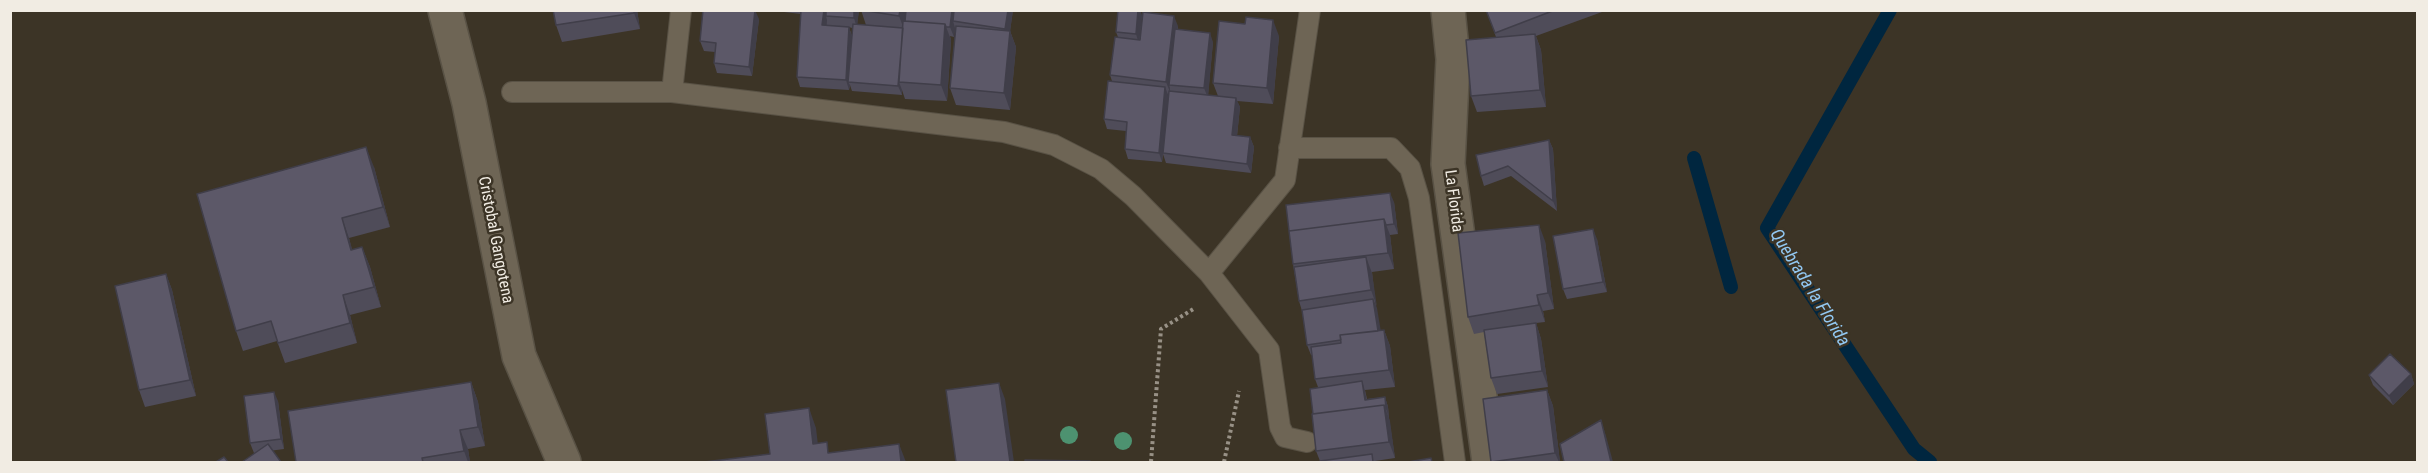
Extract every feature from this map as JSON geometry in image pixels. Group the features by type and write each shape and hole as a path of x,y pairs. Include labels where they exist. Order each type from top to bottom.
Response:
{"street":[{"name":"Cristobal Gangotena","path":"445,10 469,104 519,356 564,462"},
{"name":"La Florida","path":"1448,10 1453,59 1448,164 1488,462"}],"lane":[{"path":"672,92 681,10"},
{"path":"1209,273 1285,180 1306,11"},
{"path":"512,92 672,92 1004,132 1054,145 1101,168 1133,195 1209,273 1269,350 1280,427 1285,437 1307,442"},
{"path":"1289,148 1391,148 1410,168 1419,198 1455,462"}],"path":[{"path":"1151,462 1161,329 1223,291"},
{"path":"1224,462 1236,400 1244,381"}],"building":[{"path":"553,10 634,10 634,13 556,25"},
{"path":"703,10 755,10 749,67 714,63 716,43 700,41"},
{"path":"801,10 824,10 822,25 849,27 846,80 797,77"},
{"path":"826,10 854,10 854,18 826,16"},
{"path":"861,10 900,10 899,16"},
{"path":"906,10 952,10 950,27 946,27 945,24 905,21"},
{"path":"954,10 1008,10 1005,29 953,21"},
{"path":"1118,10 1138,10 1136,34 1116,32"},
{"path":"1486,10 1555,10 1495,33"},
{"path":"1143,12 1174,16 1166,82 1110,75 1115,37 1140,40"},
{"path":"1246,17 1273,20 1267,88 1213,83 1219,21 1245,24"},
{"path":"903,21 945,24 941,85 899,82"},
{"path":"853,24 903,28 898,86 848,82"},
{"path":"956,26 1010,31 1004,93 950,88"},
{"path":"1175,29 1210,33 1204,88 1169,85"},
{"path":"1535,34 1540,90 1471,96 1466,40"},
{"path":"1108,81 1165,87 1159,153 1125,149 1127,122 1104,119"},
{"path":"1169,91 1236,98 1232,135 1250,137 1247,164 1163,153"},
{"path":"1549,140 1553,201 1508,166 1481,176 1476,155"},
{"path":"366,147 383,207 342,218 351,250 362,247 374,287 343,295 350,323 278,343 271,321 236,331 197,194"},
{"path":"1390,193 1394,224 1386,225 1384,219 1289,231 1286,205"},
{"path":"1384,219 1388,253 1293,264 1289,231"},
{"path":"1539,225 1548,293 1537,295 1539,305 1468,317 1458,233"},
{"path":"1593,229 1603,282 1563,289 1553,236"},
{"path":"1366,257 1371,290 1299,301 1294,267"},
{"path":"166,274 190,380 139,390 115,286"},
{"path":"1373,299 1378,331 1340,335 1341,340 1307,345 1302,310"},
{"path":"1536,323 1542,371 1491,378 1484,330"},
{"path":"1384,330 1389,370 1315,379 1311,347 1341,343 1340,335"},
{"path":"2390,354 2411,374 2389,396 2369,375"},
{"path":"1362,381 1365,400 1385,397 1386,409 1384,405 1313,414 1310,389"},
{"path":"471,382 478,427 460,430 464,451 422,458 423,462 296,462 288,411"},
{"path":"999,383 1010,462 956,462 946,390"},
{"path":"1547,390 1555,453 1491,462 1483,399"},
{"path":"274,392 281,439 250,443 244,396"},
{"path":"1384,405 1389,442 1316,451 1312,414"},
{"path":"809,408 813,444 827,442 828,453 899,444 901,462 704,462 770,454 765,414"},
{"path":"1601,420 1611,462 1564,462 1560,444"},
{"path":"268,444 281,462 242,462"},
{"path":"1372,454 1373,462 1320,462 1320,461"},
{"path":"224,457 228,462 216,462"},
{"path":"1431,458 1432,462 1408,462"},
{"path":"1025,460 1090,461 1090,462 1025,462"}],"waterway":[{"name":"Quebrada la Florida","path":"1890,10 1767,228 1914,449 1930,462"},
{"path":"1694,158 1731,287"}]}
